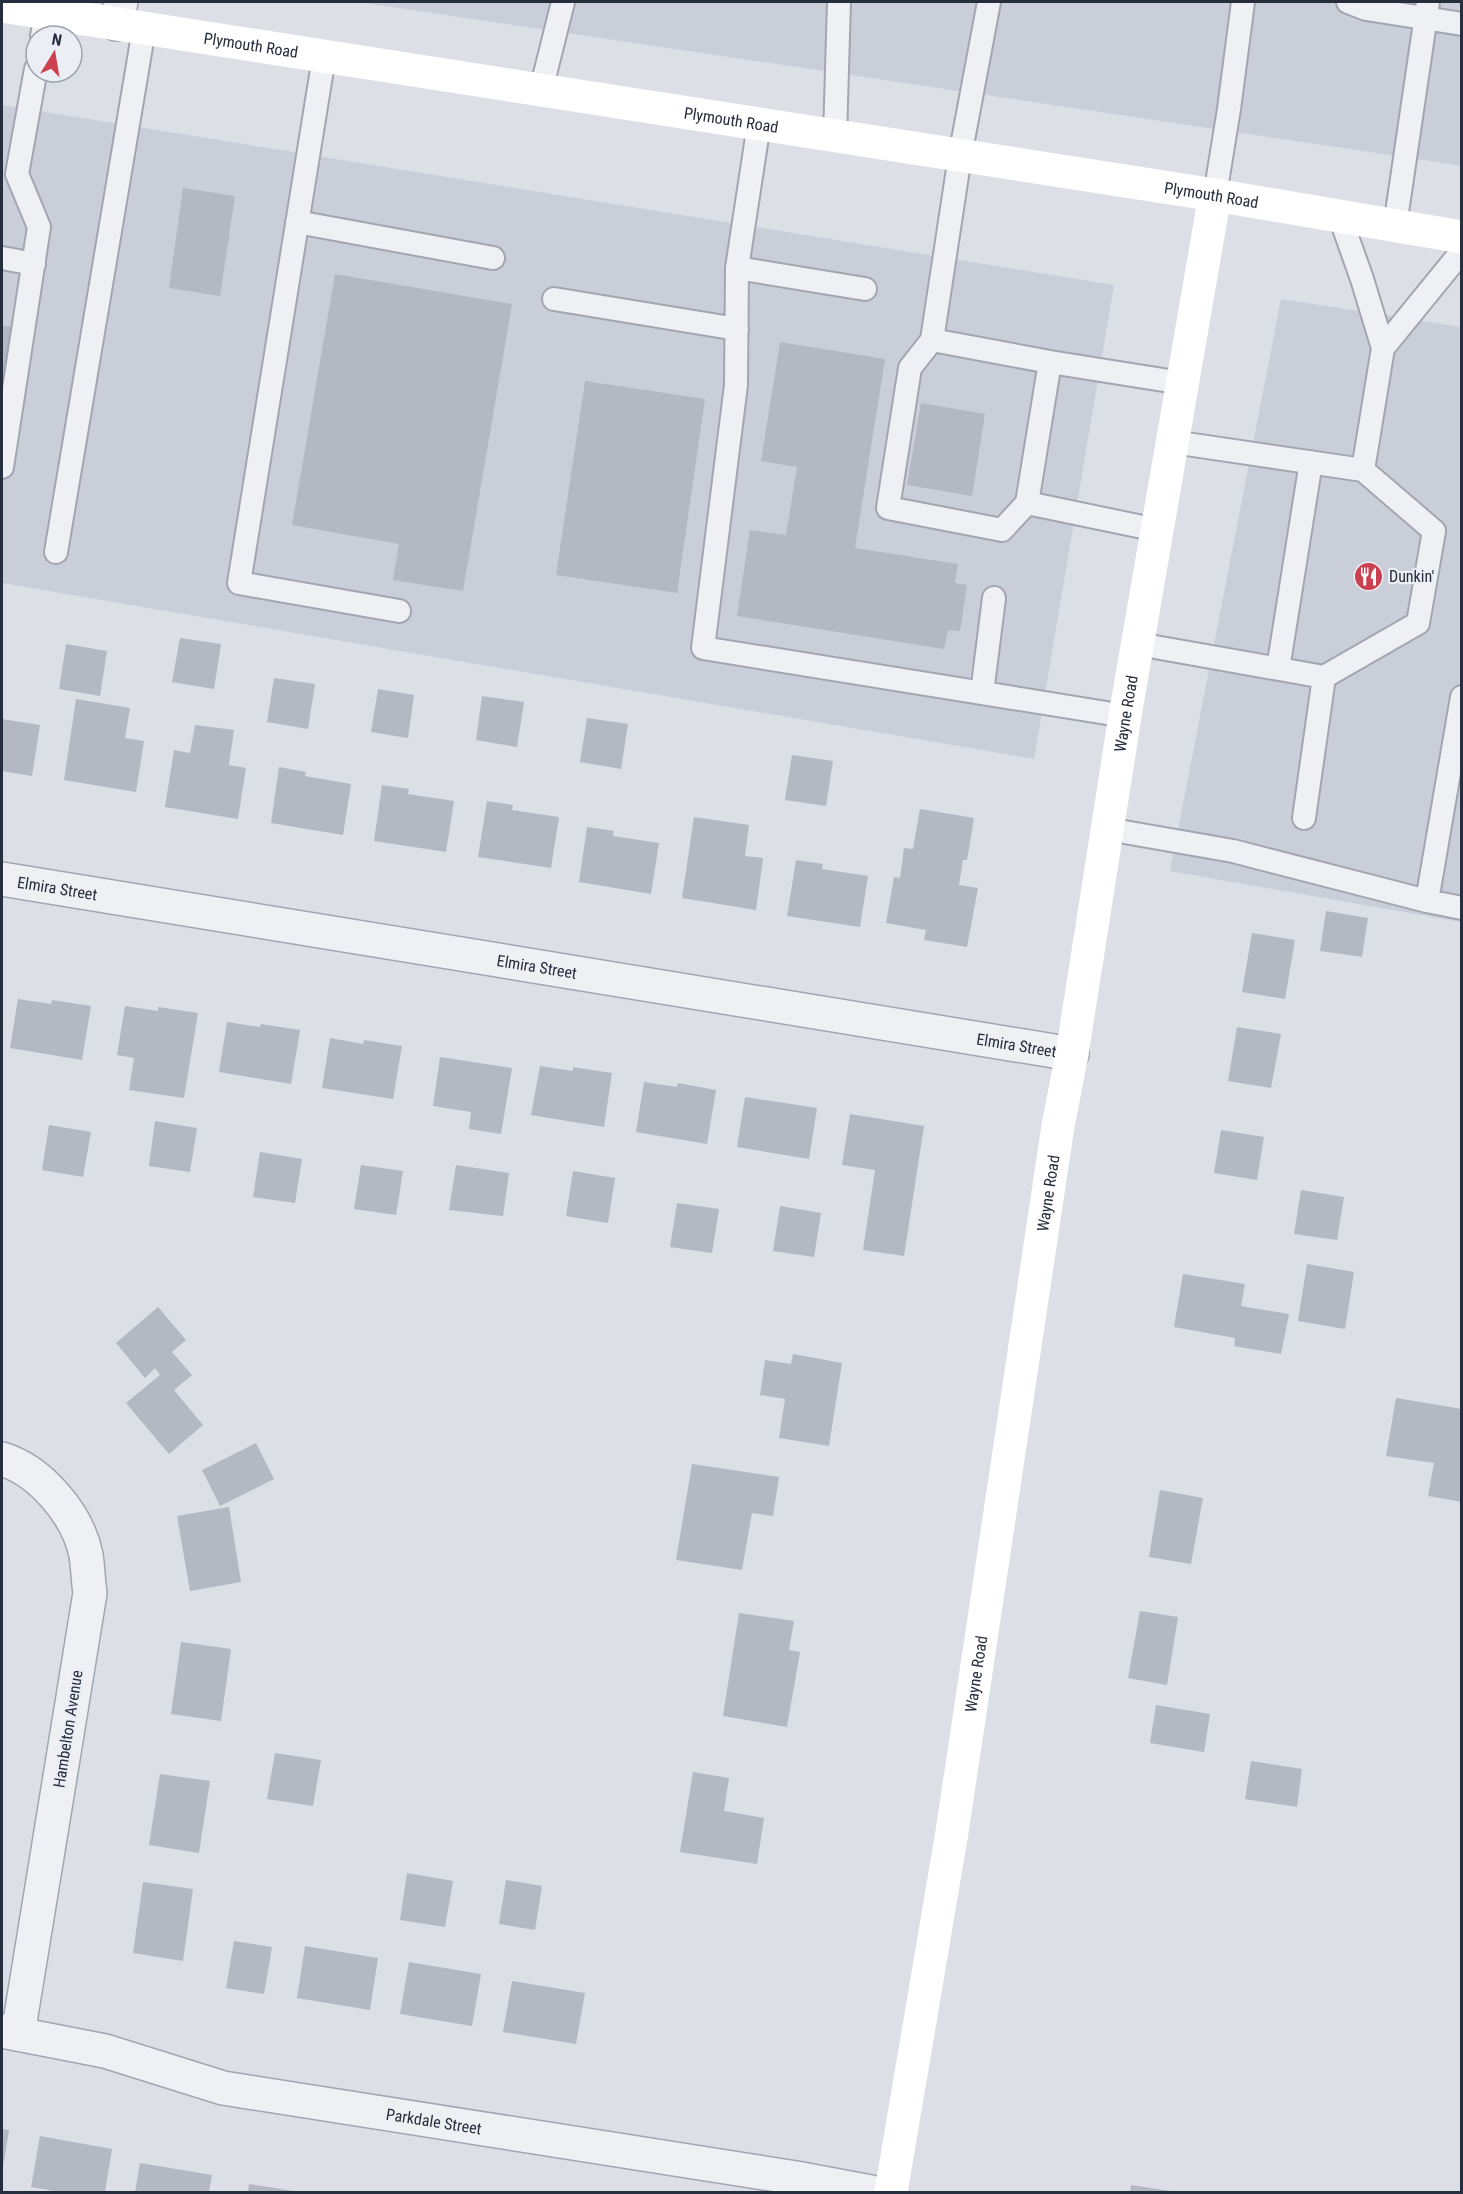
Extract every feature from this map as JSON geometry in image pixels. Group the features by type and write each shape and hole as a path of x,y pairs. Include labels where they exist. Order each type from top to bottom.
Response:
{"main road":[{"name":"Plymouth Road","path":"2,6 42,24"},
{"name":"Plymouth Road","path":"56,24 127,18 324,57 1215,195 1461,237"},
{"name":"Wayne Road","path":"891,2193 952,1832 1056,1138 1072,1054 1125,716 1215,195"}],"street":[{"name":"Elmira Street","path":"2,879 1072,1054"},
{"name":"Hambelton Avenue","path":"2,1460 27,1472 52,1492 75,1524 86,1554 90,1593 10,2032"},
{"name":"Parkdale Street","path":"10,2032 105,2050 224,2088 796,2178 871,2193"}],"lane":[{"path":"541,90 563,2"},
{"path":"835,136 839,2"},
{"path":"989,2 960,156 932,340 910,368 888,508 1002,530 1027,503 1050,362"},
{"path":"1215,195 1243,2"},
{"path":"1348,2 1366,9 1427,10 1461,24"},
{"path":"1395,226 1427,10"},
{"path":"56,552 127,18"},
{"path":"324,57 239,583 399,610"},
{"path":"2,467 39,227 9,173 32,84"},
{"path":"759,124 737,268 736,385 703,648 1125,716"},
{"path":"1340,217 1383,348 1364,470"},
{"path":"297,222 493,258"},
{"path":"1383,348 1461,251"},
{"path":"2,258 34,264"},
{"path":"737,268 865,289"},
{"path":"554,299 737,329"},
{"path":"932,340 1182,383"},
{"path":"1138,645 1324,678 1418,623 1434,531 1364,470 1173,442"},
{"path":"1278,669 1311,462"},
{"path":"1027,503 1157,530"},
{"path":"982,693 994,598"},
{"path":"1304,818 1324,678"},
{"path":"1427,901 1461,697"},
{"path":"1107,829 1233,851 1461,908"}],"shaded area":[{"path":"358,2 1461,2 1461,166 1431,161"},
{"path":"2,105 1114,285 1034,759 2,583"},
{"path":"1281,299 1461,327 1461,922 1170,871"}],"building":[{"path":"183,188 235,196 220,296 169,288"},
{"path":"335,274 512,304 463,591 393,580 399,544 292,525"},
{"path":"2,326 13,327 2,397"},
{"path":"780,342 885,359 855,548 958,564 955,583 967,585 960,631 948,630 944,649 737,616 750,530 786,535 797,467 761,461"},
{"path":"585,381 705,399 677,593 556,575"},
{"path":"921,403 985,414 972,496 907,485"},
{"path":"180,638 221,644 214,689 172,682"},
{"path":"66,644 107,651 100,696 59,689"},
{"path":"274,678 315,684 308,729 267,722"},
{"path":"378,689 414,695 408,738 371,732"},
{"path":"482,696 524,702 517,747 476,740"},
{"path":"76,699 130,708 125,738 144,741 136,792 64,780"},
{"path":"587,718 628,724 621,769 580,762"},
{"path":"2,719 40,725 32,776 2,771"},
{"path":"195,725 234,730 229,765 246,768 238,819 165,807 174,750 190,753"},
{"path":"792,755 833,761 826,806 785,800"},
{"path":"279,767 306,772 305,776 351,784 343,835 271,823"},
{"path":"382,785 409,789 408,794 454,801 446,852 374,841"},
{"path":"487,801 513,805 512,810 559,817 551,868 478,857"},
{"path":"920,809 974,818 967,860 963,860 959,885 978,888 967,947 924,940 926,930 886,923 894,877 900,878 904,848 913,849"},
{"path":"694,817 749,825 745,856 763,858 756,910 682,898"},
{"path":"587,827 614,831 613,836 659,843 651,894 579,882"},
{"path":"796,860 823,864 822,869 868,876 860,927 787,916"},
{"path":"1326,911 1368,918 1362,957 1320,951"},
{"path":"1252,933 1295,940 1285,999 1242,992"},
{"path":"18,999 51,1004 52,1000 91,1006 82,1060 10,1048"},
{"path":"125,1006 158,1011 158,1007 198,1013 184,1098 129,1090 134,1058 117,1055"},
{"path":"227,1022 300,1030 291,1084 219,1072"},
{"path":"1237,1027 1281,1034 1271,1088 1228,1081"},
{"path":"330,1038 363,1044 364,1040 402,1046 393,1099 322,1088"},
{"path":"440,1057 512,1068 501,1134 469,1129 471,1112 433,1106"},
{"path":"540,1066 573,1071 573,1067 612,1073 604,1127 531,1115"},
{"path":"644,1082 677,1087 678,1083 716,1090 707,1144 636,1132"},
{"path":"745,1097 817,1108 809,1159 737,1147"},
{"path":"850,1114 924,1126 904,1256 863,1250 875,1170 842,1165"},
{"path":"155,1121 197,1128 190,1172 149,1166"},
{"path":"49,1125 91,1132 83,1177 42,1170"},
{"path":"1221,1130 1264,1137 1257,1180 1214,1173"},
{"path":"260,1152 302,1159 295,1203 253,1197"},
{"path":"361,1165 403,1171 396,1215 354,1209"},
{"path":"456,1165 509,1173 503,1216 449,1210"},
{"path":"573,1171 615,1178 608,1223 566,1216"},
{"path":"1301,1190 1344,1197 1337,1240 1294,1234"},
{"path":"677,1203 719,1209 712,1253 670,1247"},
{"path":"780,1206 821,1213 814,1257 773,1251"},
{"path":"1307,1264 1354,1272 1345,1329 1298,1321"},
{"path":"1183,1274 1245,1284 1241,1306 1289,1314 1281,1354 1234,1346 1235,1338 1174,1327"},
{"path":"158,1307 186,1340 172,1352 192,1375 174,1390 203,1425 169,1454 126,1403 160,1375 155,1368 145,1378 116,1343"},
{"path":"793,1354 842,1363 829,1446 779,1438 785,1399 760,1395 765,1360 791,1364"},
{"path":"1396,1398 1462,1409 1462,1502 1428,1496 1434,1463 1386,1456"},
{"path":"256,1443 274,1479 220,1506 202,1470"},
{"path":"692,1464 779,1477 773,1516 752,1513 742,1570 676,1560"},
{"path":"1160,1490 1203,1498 1191,1564 1149,1557"},
{"path":"229,1507 241,1582 190,1591 177,1516"},
{"path":"1140,1611 1178,1617 1167,1685 1128,1678"},
{"path":"739,1613 794,1621 789,1650 800,1652 787,1727 723,1716"},
{"path":"181,1642 231,1649 221,1721 171,1714"},
{"path":"1156,1705 1210,1714 1204,1752 1150,1743"},
{"path":"275,1753 321,1760 313,1806 267,1799"},
{"path":"1251,1761 1302,1769 1297,1807 1245,1799"},
{"path":"693,1772 729,1778 724,1811 764,1818 757,1864 680,1852"},
{"path":"160,1774 210,1781 199,1853 149,1845"},
{"path":"407,1873 453,1881 445,1927 400,1920"},
{"path":"506,1880 542,1886 535,1930 499,1924"},
{"path":"143,1882 193,1889 183,1961 133,1953"},
{"path":"234,1941 272,1947 264,1994 226,1988"},
{"path":"305,1946 378,1958 370,2010 297,1998"},
{"path":"409,1962 481,1974 472,2026 400,2014"},
{"path":"512,1981 585,1993 576,2044 503,2032"},
{"path":"2,2129 9,2130 3,2167 2,2167"},
{"path":"40,2136 112,2149 105,2192 60,2192 31,2187"},
{"path":"140,2163 212,2175 209,2192 135,2192"},
{"path":"249,2184 294,2191 294,2192 248,2192"},
{"path":"1131,2185 1170,2191 1130,2192"}],"place":[{"name":"Dunkin'","path":"1368,576"}]}
